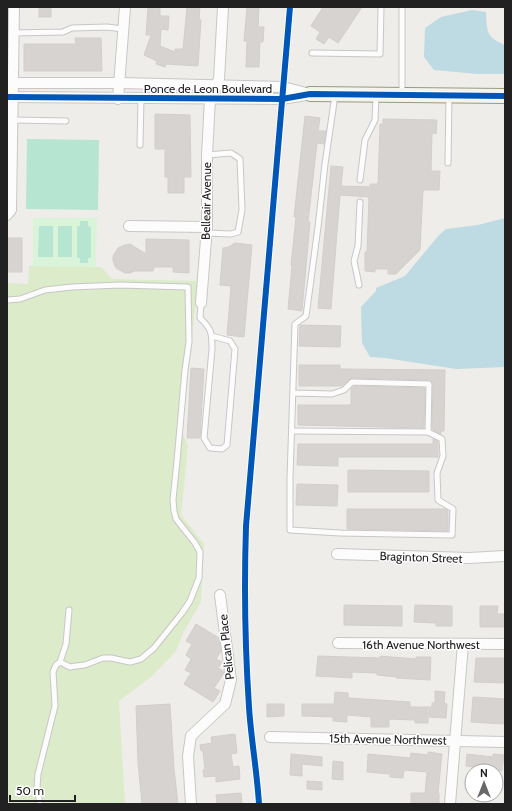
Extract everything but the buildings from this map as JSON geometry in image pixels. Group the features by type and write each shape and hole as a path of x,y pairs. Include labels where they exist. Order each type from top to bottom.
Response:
{"street":[{"path":"9,213 13,120 10,83 14,7"},
{"path":"118,99 125,7"},
{"path":"210,99 219,79 223,7"},
{"name":"Ponce de Leon Boulevard","path":"10,83 283,88 310,94"},
{"name":"Ponce de Leon Boulevard","path":"10,97 118,99 282,99 310,94 505,96"},
{"name":"Belleair Avenue","path":"201,303 207,230 207,155 210,99"},
{"path":"129,226 207,230"},
{"name":"Braginton Street","path":"337,554 469,558 505,556"},
{"name":"Pelican Place","path":"191,804 188,756 192,736 225,704 231,680 220,595"},
{"name":"16th Avenue Northwest","path":"338,643 505,644"},
{"path":"450,804 463,644"},
{"name":"15th Avenue Northwest","path":"270,737 505,742"}],"lane":[{"path":"312,53 380,54 381,7"},
{"path":"402,7 402,95"},
{"path":"13,33 63,32 72,28 107,27 123,29"},
{"path":"292,431 428,432 442,439 443,456 437,473 438,500 453,509 452,535 340,533 290,530 290,478 295,324 306,316 335,94"},
{"path":"360,180 364,140 375,120 376,95"},
{"path":"448,163 449,95"},
{"path":"140,145 141,99"},
{"path":"13,120 66,121"},
{"path":"207,155 231,153 240,159 242,210 238,232 231,234 207,230"},
{"path":"359,285 354,261 358,246 360,202"},
{"path":"7,300 20,298 45,290 72,287 120,284 188,287 189,342 173,500 176,519 195,543 200,552 199,578 190,601 182,613 154,648 141,659 130,662 103,658 85,665 70,667 60,662"},
{"path":"201,303 200,318 210,328 212,336 204,438 210,448 222,449 227,445 235,348 230,341 212,336"},
{"path":"293,393 332,394 344,390 352,382 429,384 428,432"},
{"path":"40,804 37,788 38,774 55,706 53,672 56,665 60,662 66,644 69,610"}],"green space":[{"path":"27,139 99,140 98,210 26,209"},
{"path":"33,218 97,218 96,267 33,266"},
{"path":"80,221 88,221 88,226 91,227 91,258 88,258 88,263 80,263 80,258 77,258 77,226 80,226"},
{"path":"39,226 53,226 53,257 38,257"},
{"path":"58,226 72,226 72,257 58,257"},
{"path":"29,266 101,267 112,279 198,281 182,432 188,446 181,515 204,544 201,602 184,631 176,651 151,677 119,701 125,804 7,804 7,283 28,284"}],"water":[{"path":"472,10 486,12 487,29 489,33 494,39 505,45 505,74 477,74 434,70 424,57 425,28 441,17"},
{"path":"505,218 505,367 456,369 370,357 362,343 361,307 376,291 376,288 405,276 439,235 446,229 478,225"}],"cycle path":[{"path":"259,804 250,719 247,662 245,594 246,526 290,7"},
{"path":"7,97 282,99 310,94 505,96"}]}
